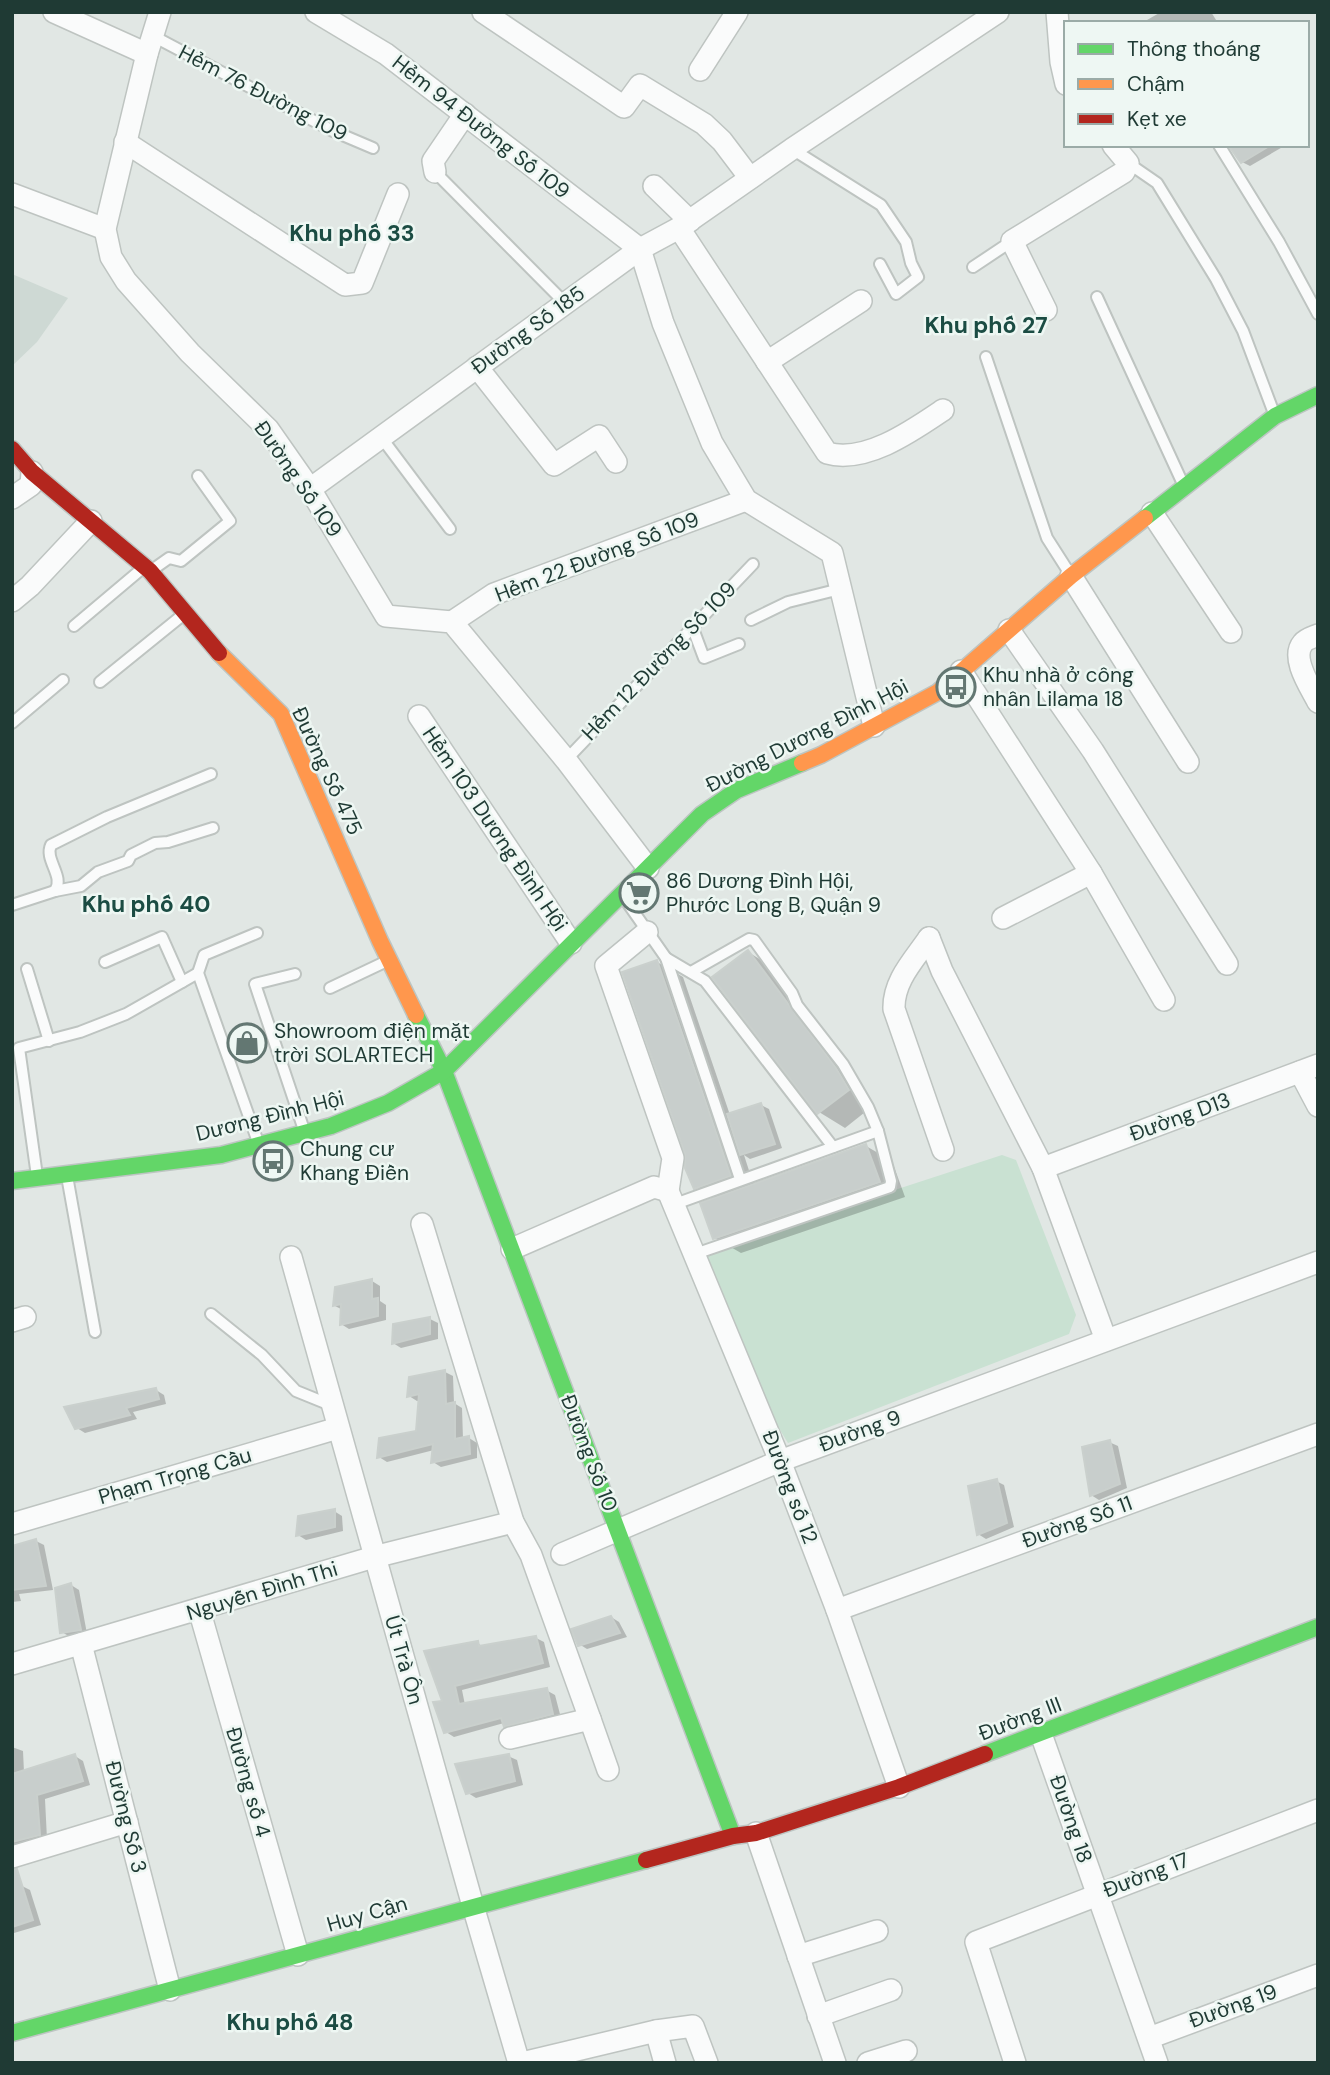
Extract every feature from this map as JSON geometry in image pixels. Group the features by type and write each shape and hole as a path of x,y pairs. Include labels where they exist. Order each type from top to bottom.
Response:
{"street":[{"path":"54,12 150,45"},
{"name":"Đường Số 109","path":"160,12 105,229 111,257 126,281 190,353 268,429 310,489 386,616 452,622"},
{"name":"Hẻm 94 Đường Số 109","path":"316,12 386,54 640,249"},
{"path":"483,12 624,107 640,85 704,124 722,141 750,178"},
{"path":"700,70 737,12"},
{"name":"Đường Số 185","path":"310,489 640,249 685,225 792,149 998,12"},
{"path":"1056,12 1064,75"},
{"path":"435,172 433,161 465,114"},
{"path":"125,142 345,285 362,283 397,194"},
{"path":"1046,310 1012,241 1125,172 1128,163 1115,147"},
{"path":"654,186 685,225 767,362 827,453 841,457 894,442 943,410"},
{"path":"12,194 105,229"},
{"path":"640,249 663,323 712,443 746,500 832,553 874,726"},
{"path":"767,362 861,302"},
{"path":"477,367 554,465 599,436 616,462"},
{"name":"Đường Dương Đình Hội","path":"444,1071 702,814 737,790 821,755 937,692 1071,576 1184,486 1275,416 1318,395"},
{"name":"Đường Số 475","path":"12,449 32,472 147,569 220,654 281,714 389,959 444,1071"},
{"path":"12,498 31,485 32,472"},
{"name":"Hẻm 22 Đường Số 109","path":"452,622 494,594 746,500"},
{"path":"1152,513 1231,632"},
{"path":"12,601 30,586 91,522"},
{"path":"1071,576 1188,762"},
{"path":"452,622 566,760 648,868"},
{"path":"1009,630 1093,751 1227,964"},
{"path":"1318,635 1304,641 1299,657 1318,702"},
{"path":"961,671 1091,873 1164,1000"},
{"name":"Hẻm 103 Dương Đình Hội","path":"419,716 570,943"},
{"path":"1003,918 1091,873"},
{"path":"647,932 606,966 673,1158 671,1198"},
{"path":"943,1150 894,1009 894,998 900,980 929,938 943,971 1043,1168 1106,1340"},
{"path":"1309,1069 1318,1106"},
{"name":"Đường D13","path":"1043,1168 1309,1069"},
{"name":"Dương Đình Hội","path":"12,1181 221,1155 331,1126 388,1103 444,1071"},
{"name":"Đường Số 10","path":"444,1071 733,1836"},
{"path":"512,1249 654,1187 671,1198"},
{"name":"Đường số 12","path":"671,1198 780,1461 837,1610 899,1787"},
{"path":"422,1224 513,1522 531,1555 608,1770"},
{"name":"Út Trà Ôn","path":"291,1257 473,1906 521,2063"},
{"name":"Đường 9","path":"562,1554 780,1461 1318,1262"},
{"name":"Phạm Trọng Cầu","path":"12,1524 338,1428"},
{"name":"Đường Số 11","path":"837,1610 1318,1434"},
{"name":"Nguyễn Đình Thi","path":"12,1664 374,1557 513,1522"},
{"name":"Đường số 4","path":"199,1609 298,1955"},
{"name":"Đường III","path":"733,1836 756,1833 899,1787 1318,1627"},
{"name":"Đường Số 3","path":"81,1644 170,1990"},
{"path":"510,1738 590,1719"},
{"name":"Đường 18","path":"1041,1734 1157,2063"},
{"name":"Đường 17","path":"1015,2063 976,1942 1318,1810"},
{"path":"13,1855 127,1822"},
{"path":"756,1833 835,2063"},
{"name":"Huy Cận","path":"12,2033 733,1836"},
{"path":"798,1956 877,1931"},
{"name":"Đường 19","path":"1149,2038 1318,1975"},
{"path":"818,2016 891,1990"},
{"path":"521,2063 656,2031 693,2026 706,2063"},
{"path":"656,2031 665,2063"},
{"path":"868,2063 906,2051"}],"lane":[{"name":"Hẻm 76 Đường 109","path":"150,45 373,148"},
{"path":"1220,147 1279,242 1318,314"},
{"path":"792,149 881,205 906,242 918,277 896,294 880,264"},
{"path":"1128,163 1157,183 1216,279 1243,331 1275,416"},
{"path":"435,172 565,303"},
{"path":"973,267 1012,241"},
{"path":"1097,298 1184,486"},
{"path":"986,357 1047,538 1071,576"},
{"path":"381,437 450,529"},
{"path":"74,626 147,569 169,558 181,561 230,521 198,476"},
{"name":"Hẻm 12 Đường Số 109","path":"566,760 753,564"},
{"path":"751,620 788,602 840,589"},
{"path":"100,682 184,614"},
{"path":"692,626 705,658 739,644"},
{"path":"12,723 63,680"},
{"path":"55,891 58,881 50,856 51,845 107,817 211,774"},
{"path":"12,905 80,886 93,879 98,872 128,861 131,855 155,843 168,842 213,828"},
{"path":"622,895 666,958 740,1179"},
{"path":"257,933 204,955 198,973 259,1145"},
{"path":"105,962 162,937 182,982"},
{"path":"691,972 749,939 754,940 792,993 797,1005 843,1063 878,1131 891,1181 890,1186 695,1254"},
{"path":"666,958 705,981 833,1147"},
{"path":"330,988 389,959"},
{"path":"27,969 49,1041"},
{"path":"37,1176 16,1049 80,1032 126,1014 198,973"},
{"path":"295,974 254,984 305,1133"},
{"path":"671,1198 740,1179 878,1131"},
{"path":"66,1173 95,1332"},
{"path":"211,1314 262,1355 296,1391 332,1406"}],"shaded area":[{"path":"12,274 68,298 37,342 12,366"}],"green space":[{"path":"1002,1155 1016,1160 1076,1315 1069,1334 788,1443 775,1422 707,1262 708,1251"}],"building":[{"path":"1229,147 1268,147 1241,163"},
{"path":"748,950 836,1068 849,1090 817,1114 712,977"},
{"path":"657,960 731,1176 694,1189 685,1168 685,1154 622,972"},
{"path":"761,1103 775,1144 740,1155 727,1114"},
{"path":"866,1144 880,1182 713,1239 700,1203"},
{"path":"372,1279 372,1299 378,1298 378,1316 340,1325 341,1304 333,1306 335,1287"},
{"path":"430,1317 430,1334 392,1344 393,1324"},
{"path":"445,1370 446,1404 455,1402 455,1439 469,1436 470,1454 431,1463 433,1444 377,1458 379,1438 416,1431 419,1394 407,1397 409,1377"},
{"path":"156,1388 159,1399 126,1408 130,1415 75,1429 64,1407"},
{"path":"1110,1440 1120,1484 1090,1496 1082,1447"},
{"path":"997,1479 1007,1523 977,1535 968,1486"},
{"path":"335,1509 335,1527 296,1536 298,1516"},
{"path":"36,1539 46,1586 12,1590 12,1546"},
{"path":"71,1583 81,1630 60,1633 55,1588"},
{"path":"611,1616 620,1633 578,1646 571,1629"},
{"path":"536,1636 543,1663 455,1686 459,1704 547,1688 553,1714 504,1727 501,1718 444,1733 433,1702 442,1701 424,1651 478,1641 479,1646"},
{"path":"75,1754 83,1781 37,1795 40,1835 12,1842 12,1774"},
{"path":"509,1754 515,1781 466,1794 455,1764"},
{"path":"17,1869 33,1920 12,1927 12,1870"}],"traffic: fast":[{"path":"1145,518 1275,416 1318,395"},
{"path":"12,1181 221,1155 331,1126 388,1103 444,1071 702,814 737,790 802,763"},
{"path":"416,1015 444,1071 733,1836"},
{"path":"985,1754 1318,1627"},
{"path":"12,2033 646,1860"}],"traffic: slow":[{"path":"802,763 938,692 1071,576 1145,518"},
{"path":"219,653 281,714 380,941 416,1015"}],"traffic: jam":[{"path":"12,449 32,472 150,571 219,653"},
{"path":"646,1860 733,1836 756,1833 899,1787 985,1754"}],"place":[{"name":"Khu nhà ở công nhân Lilama 18","path":"956,687"},
{"name":"86 Dương Đình Hội, Phước Long B, Quận 9","path":"639,893"},
{"name":"Showroom điện mặt trời SOLARTECH","path":"247,1043"},
{"name":"Chung cư Khang Điền","path":"273,1161"}],"district":[{"name":"Khu phố 33","path":"352,233"},
{"name":"Khu phố 27","path":"986,325"},
{"name":"Khu phố 40","path":"146,904"},
{"name":"Khu phố 48","path":"290,2022"}]}
